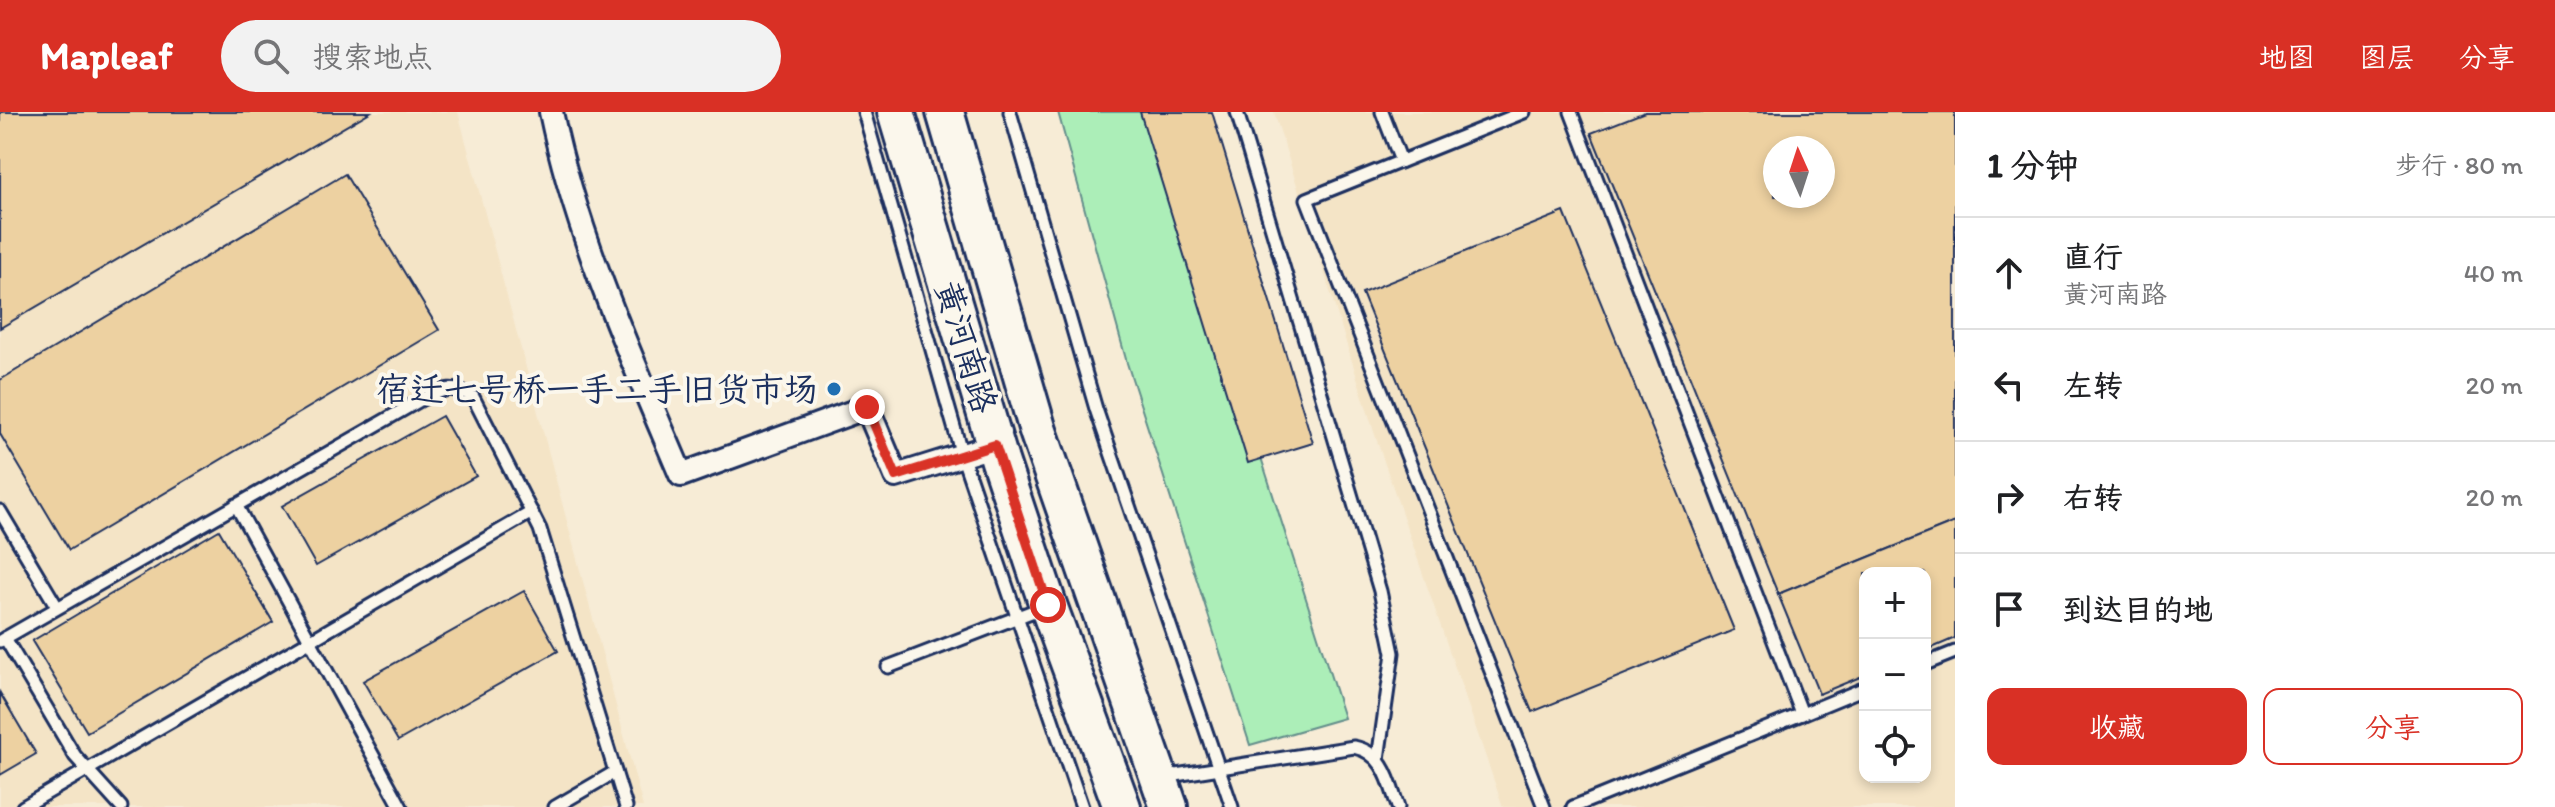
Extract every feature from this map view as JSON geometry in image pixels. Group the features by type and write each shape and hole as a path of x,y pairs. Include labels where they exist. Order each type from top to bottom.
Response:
{"main road":[{"name":"黄河南路","path":"896,112 979,450 1033,611 1122,807"},
{"name":"黄河南路","path":"945,112 1038,431 1164,792"}],"street":[{"path":"552,112 561,160 612,313 681,475 867,407 896,476 979,450"}],"lane":[{"path":"864,112 979,450"},
{"path":"1010,112 1096,409 1232,807"},
{"path":"1237,112 1380,591 1393,653 1378,759"},
{"path":"1382,112 1401,161"},
{"path":"1524,112 1307,199 1544,807"},
{"path":"1571,112 1802,714"},
{"path":"121,807 75,756 3,640 422,399 442,390 458,388 473,397 540,529 626,807"},
{"path":"236,505 401,807"},
{"path":"0,511 57,607"},
{"path":"23,807 532,512"},
{"path":"888,667 1033,611 1082,807"},
{"path":"1931,662 1955,652"},
{"path":"1573,807 1859,690"},
{"path":"1164,792 1218,768 1354,747 1367,749 1378,759 1398,807"},
{"path":"555,807 615,772"}],"shaded area":[{"path":"0,112 458,112 643,807 0,807"},
{"path":"1274,112 1955,112 1955,807 1503,807 1375,435"}],"green space":[{"path":"1058,112 1151,112 1344,718 1250,745 1127,363"}],"building":[{"path":"2,112 370,112 0,328"},
{"path":"1140,112 1212,112 1313,443 1248,463"},
{"path":"1645,112 1955,112 1955,522 1778,594 1591,133"},
{"path":"345,174 439,330 69,550 0,434 0,380"},
{"path":"1564,212 1734,630 1532,712 1362,293"},
{"path":"442,416 476,476 316,566 282,506"},
{"path":"1955,522 1955,638 1931,648 1931,567 1859,567 1859,677 1819,694 1778,594"},
{"path":"219,530 273,622 87,732 32,641"},
{"path":"524,591 558,651 398,741 363,681"},
{"path":"0,693 36,754 0,775"}],"place":[{"name":"宿迁七号桥一手二手旧货市场","path":"834,389"}],"route":[{"path":"867,407 896,476 995,445 1048,605"}]}
